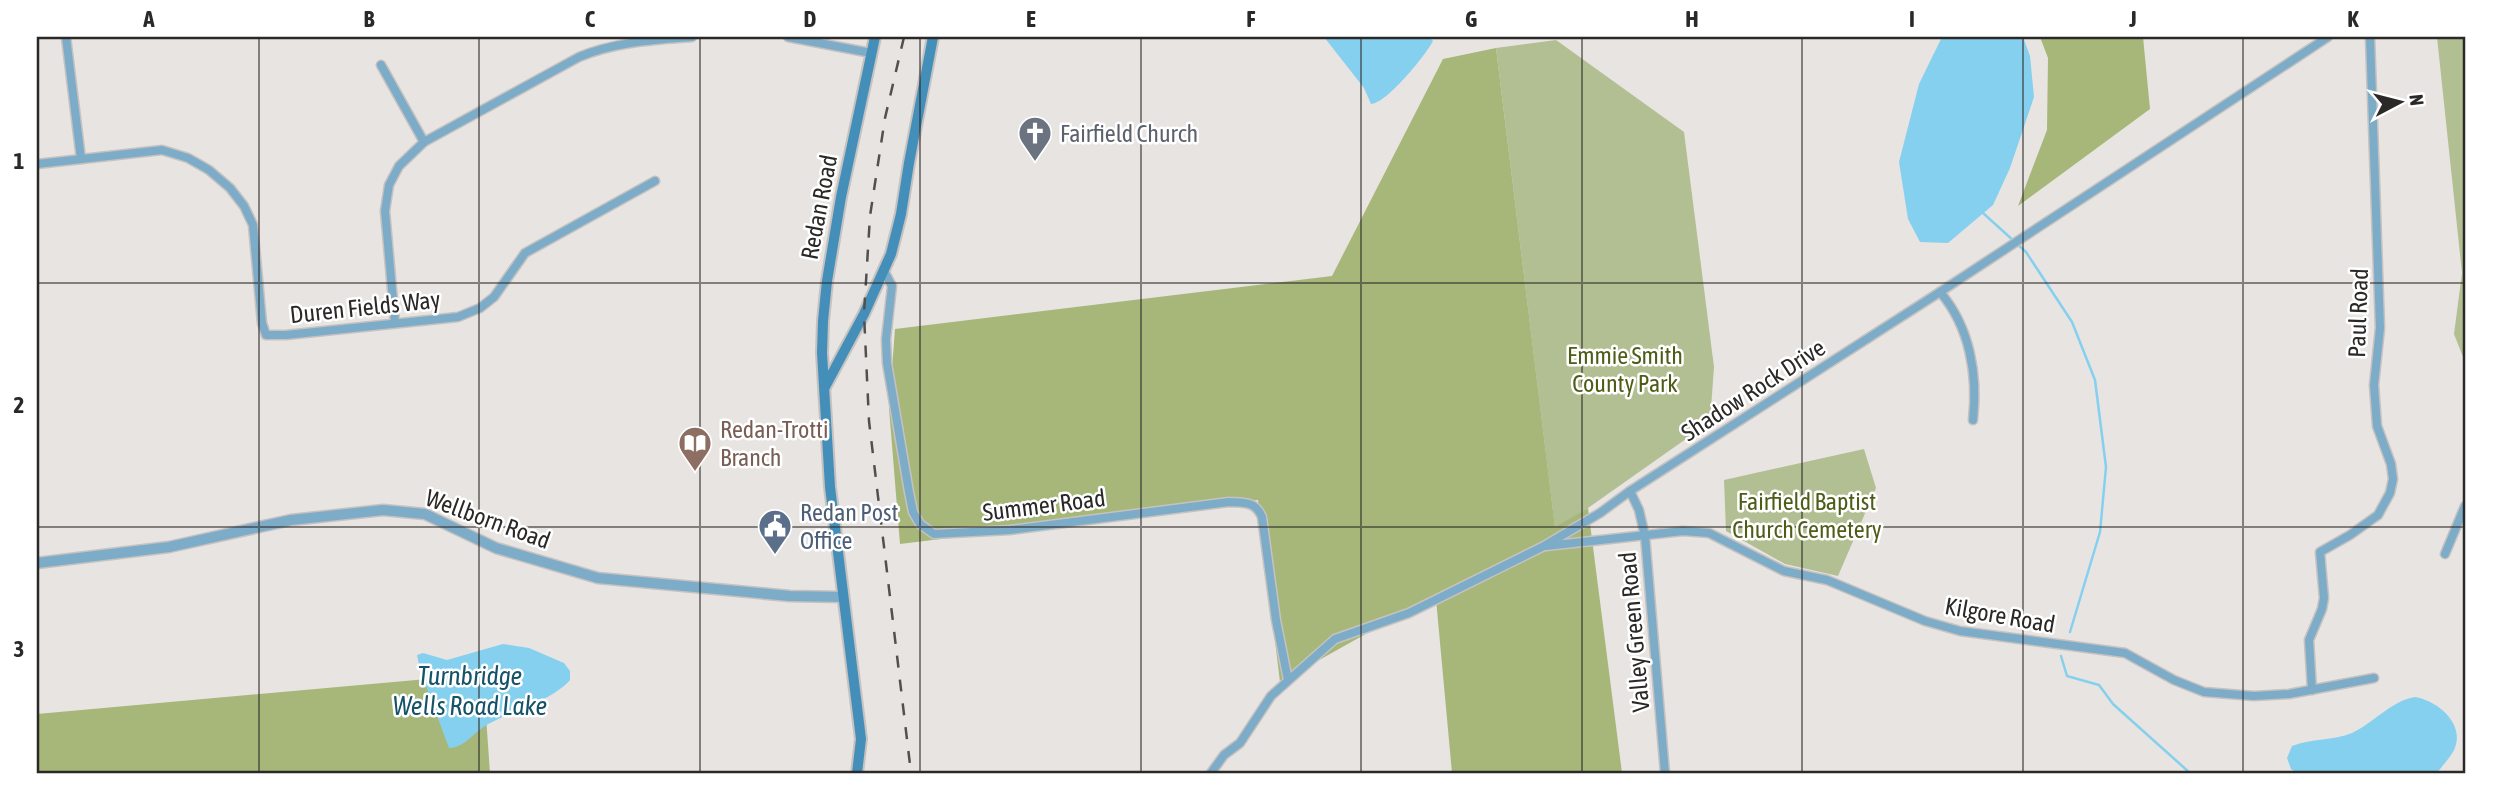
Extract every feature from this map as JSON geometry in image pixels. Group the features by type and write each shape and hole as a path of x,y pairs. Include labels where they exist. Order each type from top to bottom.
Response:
{"main road":[{"name":"Redan Road","path":"857,773 861,739 830,487 822,353 827,281 875,37"},
{"path":"825,387 884,271 901,215 933,37"}],"street":[{"path":"66,37 80,159"},
{"path":"395,323 385,211 389,185 399,166 424,142 579,57 600,48 627,43 692,37"},
{"path":"788,37 871,53"},
{"name":"Shadow Rock Drive","path":"1211,773 1224,755 1240,743 1271,696 1335,639 1409,613 1544,546 1600,513 2328,37"},
{"name":"Paul Road","path":"2312,690 2309,640 2322,610 2320,552 2378,515 2390,493 2393,479 2392,464 2377,426 2374,385 2379,314 2370,37"},
{"path":"381,65 424,142"},
{"name":"Duren Fields Way","path":"37,164 162,150 188,158 209,170 230,188 244,206 253,225 262,323 266,335 458,317 480,308 494,297 525,253 655,181"},
{"name":"Summer Road","path":"884,271 892,286 886,339 887,363 913,512 920,524 934,534 976,533 1229,502 1252,503 1262,517 1276,620 1289,680"},
{"path":"1940,292 1954,308 1972,363 1975,399 1973,420"},
{"name":"Valley Green Road","path":"1630,491 1639,510 1645,536 1665,773"},
{"path":"2445,554 2465,506"},
{"name":"Wellborn Road","path":"37,563 169,547 291,520 383,510 425,514 496,548 598,578 790,596 843,597"},
{"name":"Kilgore Road","path":"1544,546 1683,531 1709,533 1784,571 1827,580 1925,621 1960,631 2125,653 2174,680 2204,692 2253,696 2289,694 2374,678"}],"green space":[{"path":"2040,37 2143,37 2150,109 2018,206 2047,130 2048,58"},
{"path":"2437,37 2465,37 2465,362 2454,334 2462,273"},
{"name":"Emmie Smith County Park","path":"1556,40 1684,132 1714,367 1710,422 1588,508 1555,528 1496,48"},
{"path":"1496,48 1555,527 1588,508 1622,773 1452,773 1436,599 1387,622 1280,682 1258,500 900,544 889,408 895,329 1332,276 1443,59"},
{"name":"Fairfield Baptist Church Cemetery","path":"1864,449 1876,488 1838,576 1785,564 1726,531 1724,480"},
{"path":"483,674 490,773 37,773 37,714"}],"water":[{"path":"1324,37 1429,37 1433,41 1395,88 1378,102 1371,104 1364,88"},
{"path":"1942,37 2023,37 2030,56 2034,97 2010,168 1993,205 1948,243 1920,242 1908,219 1899,162 1919,84"},
{"name":"Turnbridge Wells Road Lake","path":"503,644 529,648 564,663 570,671 570,680 551,695 492,722 463,744 449,748 417,655 423,653 447,660"},
{"path":"2415,697 2441,709 2448,715 2456,731 2454,750 2437,773 2297,773 2291,769 2287,758 2292,746 2352,733 2398,703"}],"waterway":[{"path":"1983,213 2026,252 2072,322 2095,380 2106,467 2100,532 2070,632"},
{"path":"2061,656 2067,676 2099,685 2113,704 2190,773"}],"railway":[{"path":"904,37 885,118 870,216 864,314 869,421 911,773"}],"place":[{"name":"Fairfield Church","path":"1035,163"},
{"name":"Redan-Trotti Branch","path":"695,473"},
{"name":"Redan Post Office","path":"775,556"}]}
